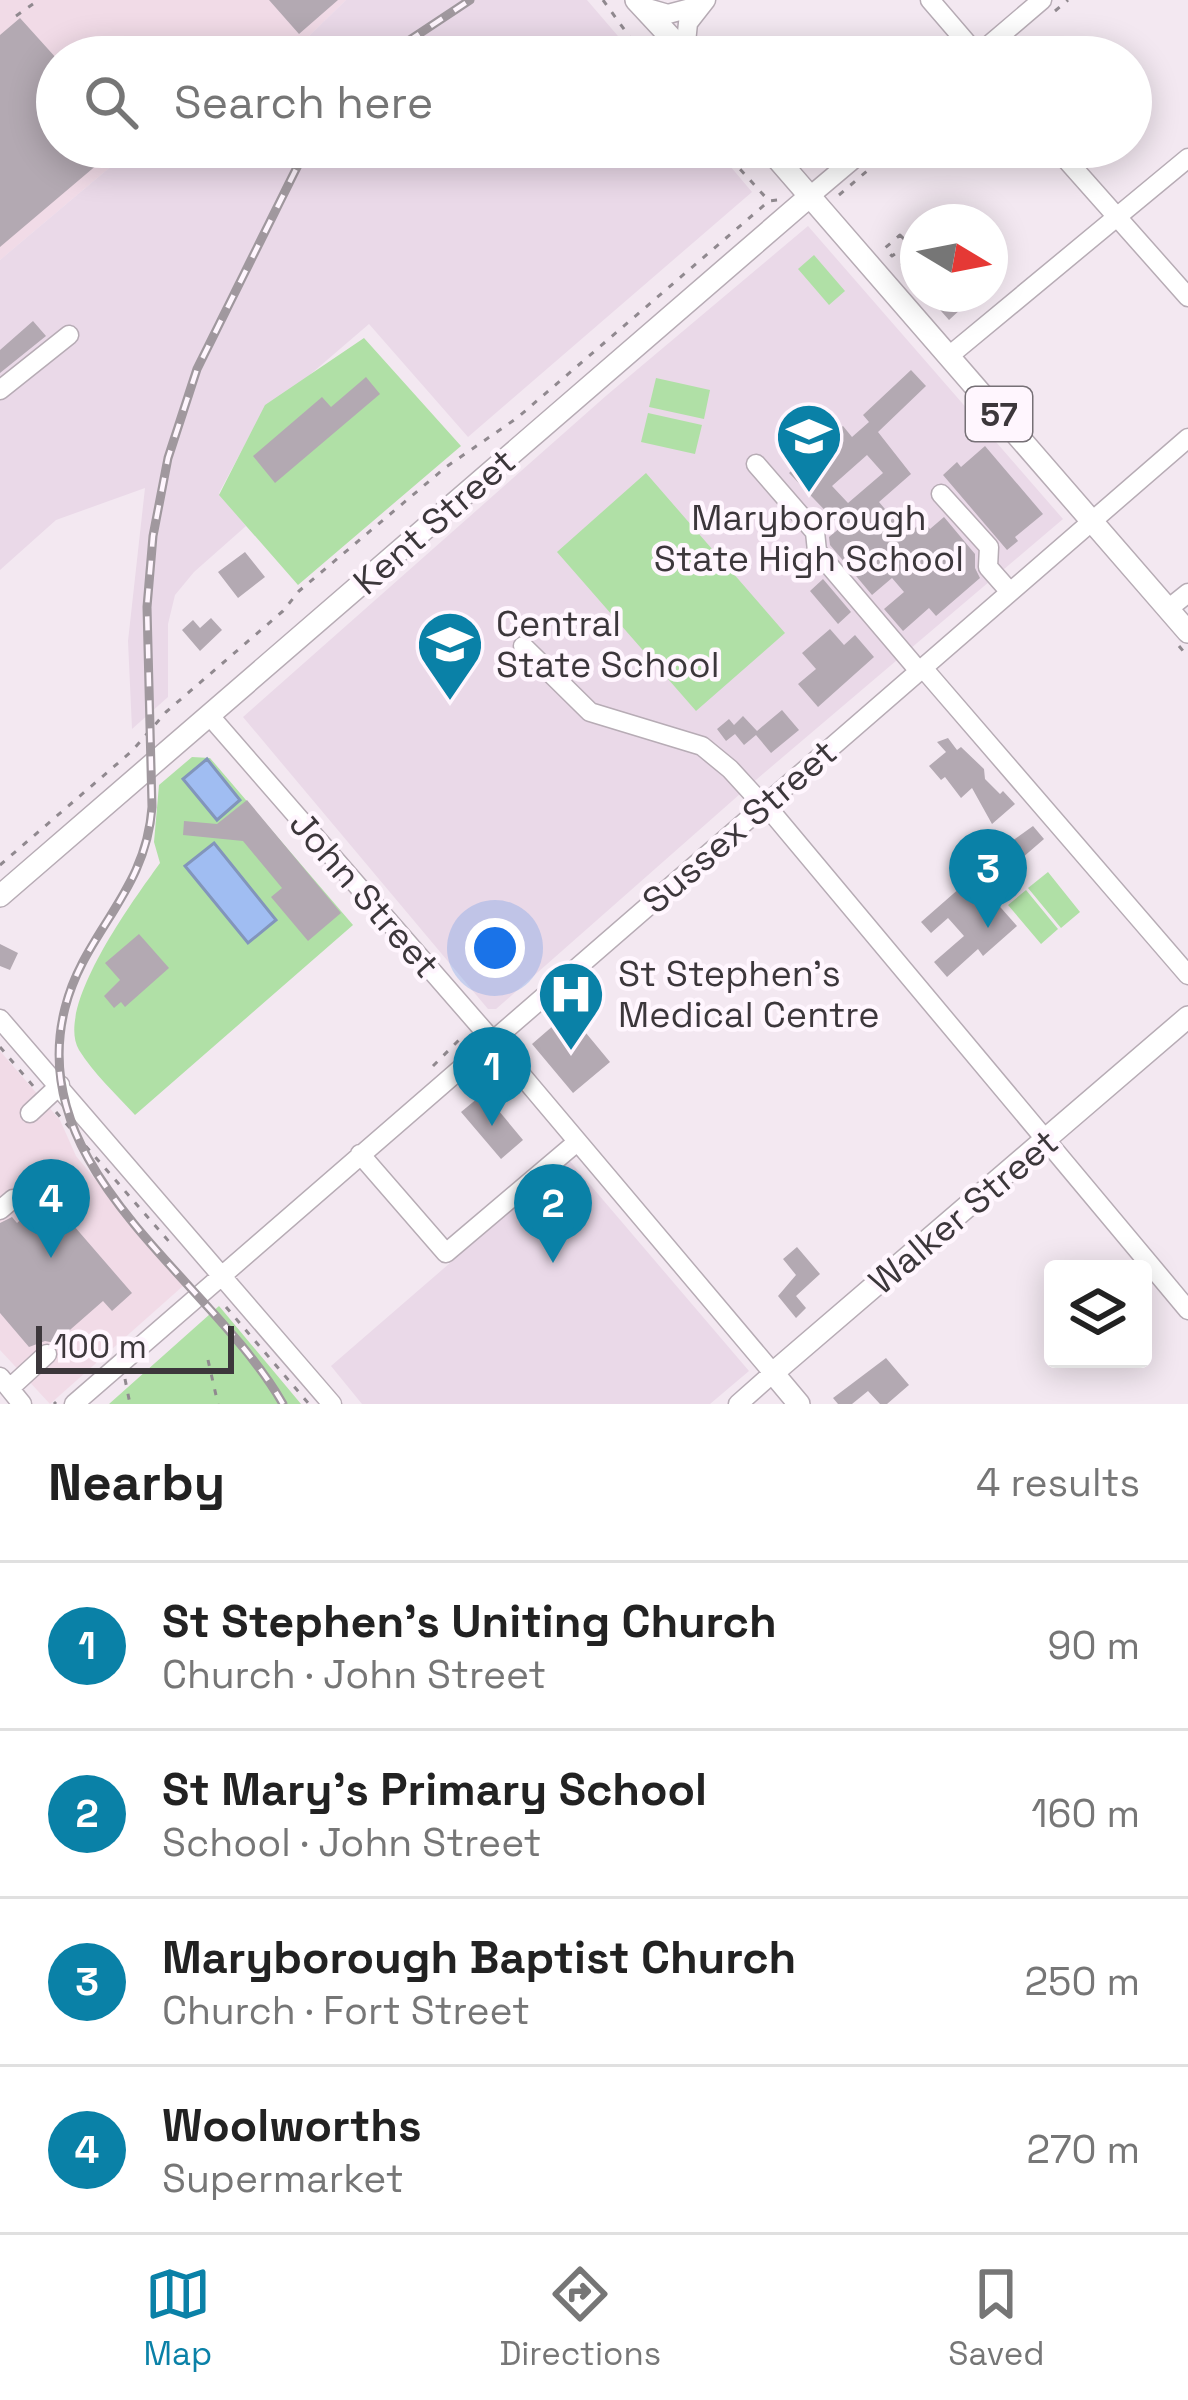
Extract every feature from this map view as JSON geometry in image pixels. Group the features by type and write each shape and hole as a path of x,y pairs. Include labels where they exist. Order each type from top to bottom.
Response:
{"main road":[{"path":"640,4 670,36"},
{"name":"57","path":"786,168 1188,632"},
{"name":"Kent Street","path":"0,896 811,196"},
{"name":"Walker Street","path":"773,1373 1188,1017"},
{"name":"John Street","path":"773,1373 800,1404"}],"street":[{"path":"930,0 960,36"},
{"path":"1000,36 1042,0"},
{"path":"640,4 668,14 702,3"},
{"path":"688,36 688,23 702,3"},
{"path":"949,356 1188,158"},
{"name":"Kent Street","path":"811,196 844,168"},
{"path":"1073,168 1188,297"},
{"path":"0,390 69,334"},
{"name":"Sussex Street","path":"61,1403 116,1368 1188,438"},
{"path":"756,464 815,532 817,551 1188,975"},
{"path":"941,494 989,547 988,567 1010,592"},
{"path":"1168,609 1188,593"},
{"path":"523,646 590,712 702,746 730,769 1188,1310"},
{"name":"John Street","path":"209,715 773,1373"},
{"path":"0,1019 45,1099 223,1275 332,1404"},
{"path":"360,1154 446,1253 577,1142"},
{"path":"11,1390 47,1354"},
{"name":"Walker Street","path":"738,1404 773,1373"}],"path":[{"path":"603,0 629,36"},
{"path":"16,16 33,4"},
{"path":"739,168 769,201"},
{"path":"836,206 839,195 870,168"},
{"path":"0,865 132,751 166,712 283,611 299,591 446,467 517,418 784,193"},
{"path":"433,1066 461,1038"},
{"path":"0,1047 182,1256"},
{"path":"222,1300 310,1404"},
{"path":"208,1360 218,1404"},
{"path":"116,1368 127,1382 130,1404"}],"shaded area":[{"path":"0,0 346,0 309,36 36,36 36,168 109,168 0,260"},
{"path":"346,0 587,0 618,36 309,36"},
{"path":"109,168 732,168 752,192 468,437 369,324 298,385 258,420 219,493 246,526 175,595 168,624 168,697 132,729 128,641 145,488 56,520 0,570 0,260"},
{"path":"808,226 1063,519 496,1009 488,1009 243,717 607,395"},
{"path":"0,1051 60,1120 76,1156 183,1286 50,1404 0,1350"},
{"path":"569,1160 749,1371 710,1404 362,1404 331,1366"}],"green space":[{"path":"814,255 845,291 829,305 798,269"},
{"path":"364,338 461,446 298,585 219,495 265,405"},
{"path":"656,378 710,390 704,419 649,407"},
{"path":"648,413 702,425 695,454 641,442"},
{"path":"646,473 785,633 696,711 557,552"},
{"path":"192,757 210,758 353,925 135,1115 79,1050 74,1031 87,981 160,863 154,842 159,785"},
{"path":"1048,872 1080,912 1061,928 1028,888"},
{"path":"1026,890 1058,929 1041,944 1008,905"},
{"path":"219,1306 301,1404 109,1404"}],"water":[{"path":"207,759 240,800 217,820 183,779"},
{"path":"214,843 276,920 248,943 185,866"}],"building":[{"path":"269,0 338,0 299,34"},
{"path":"20,18 36,36 36,168 93,168 0,247 0,35"},
{"path":"33,321 46,336 0,373 0,350"},
{"path":"911,370 926,386 878,432 911,474 879,502 907,535 923,521 930,529 944,517 975,554 980,578 936,616 929,608 903,631 884,609 904,592 892,578 872,595 830,545 829,537 841,527 789,473 843,426 852,437 869,422 863,415","holes":["867,455 883,473 848,503 832,486"]},
{"path":"366,377 380,394 275,483 253,456 322,397 331,407"},
{"path":"985,446 1043,514 1007,550 943,475 957,462 961,467"},
{"path":"245,552 265,577 238,598 218,572"},
{"path":"823,579 851,612 838,624 810,591"},
{"path":"211,618 222,630 200,651 182,630 193,620 200,628"},
{"path":"830,629 844,645 855,635 874,657 818,707 798,684 816,669 802,653"},
{"path":"782,710 799,730 771,753 756,735 744,745 735,734 726,741 717,729 729,719 734,725 743,716 757,731"},
{"path":"948,738 1015,804 992,824 972,788 961,798 929,766 946,752 937,742"},
{"path":"247,800 341,913 308,941 271,897 282,888 243,841 183,835 184,821 217,824"},
{"path":"1033,826 1044,839 1014,865 1001,849"},
{"path":"969,880 1017,926 983,956 978,949 947,977 934,962 964,936 948,918 931,933 921,922"},
{"path":"139,934 169,968 125,1007 121,1002 114,1008 104,996 120,980 105,963"},
{"path":"0,944 18,953 10,970 0,966"},
{"name":"St Stephen's Medical Centre","path":"562,1004 610,1062 573,1093 532,1044 554,1025 547,1017"},
{"path":"484,1093 523,1140 501,1159 461,1112"},
{"path":"48,1196 132,1293 112,1311 103,1301 55,1343 29,1347 0,1313 0,1223 12,1217 17,1223"},
{"path":"797,1247 820,1274 796,1296 806,1308 796,1318 778,1296 796,1275 783,1259"},
{"path":"886,1358 909,1385 887,1404 880,1404 868,1391 852,1404 838,1404 833,1398"}],"railway":[{"path":"416,36 470,0"},
{"path":"283,1404 251,1358 131,1221 97,1173 71,1122 59,1067 65,1008 74,981 127,888 147,837 152,807 147,607 153,536 168,458 197,369 297,168"}],"place":[{"name":"Maryborough State High School","path":"809,495"},
{"name":"Central State School","path":"450,703"},
{"name":"Maryborough Baptist Church","path":"988,928"},
{"name":"St Stephen's Medical Centre","path":"571,1053"},
{"name":"St Stephen's Uniting Church","path":"492,1126"},
{"name":"Woolworths","path":"51,1258"},
{"name":"St Mary's Primary School","path":"553,1263"}]}
